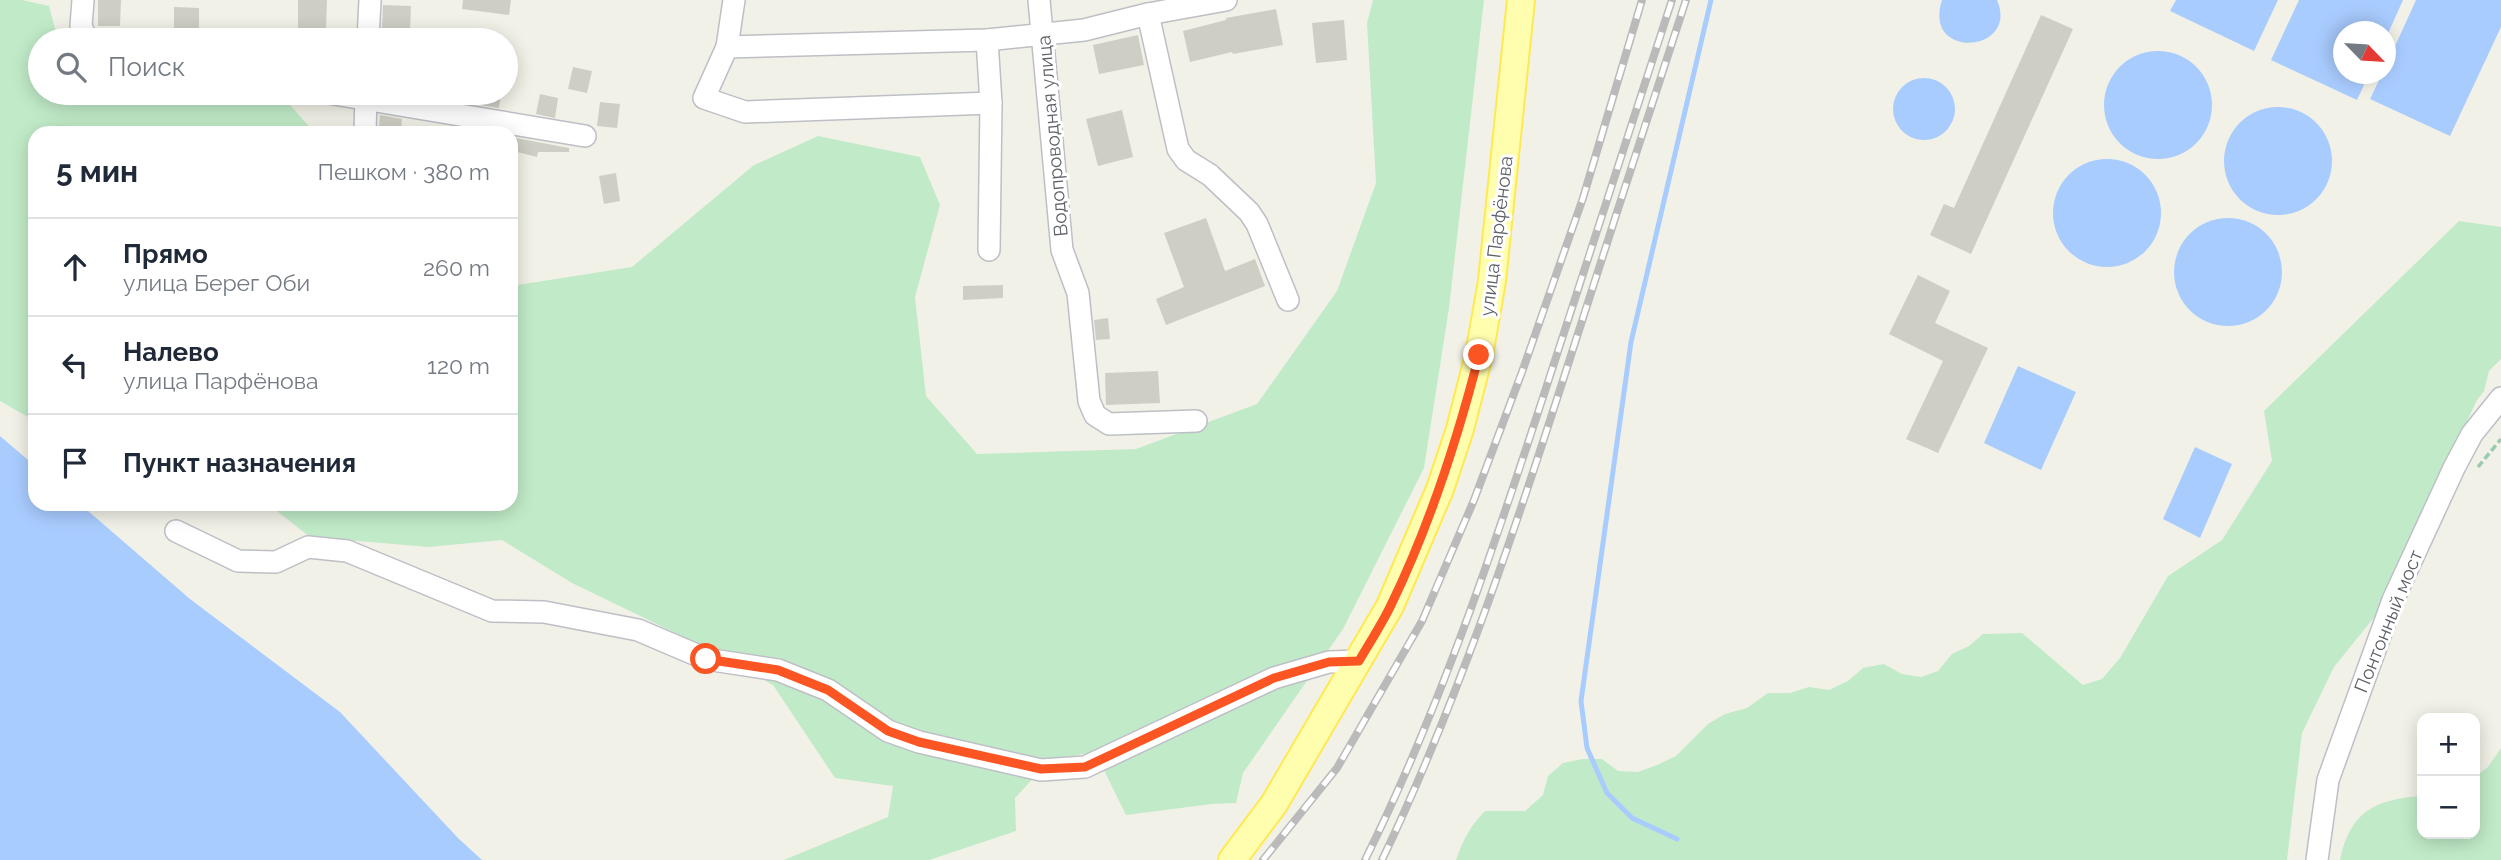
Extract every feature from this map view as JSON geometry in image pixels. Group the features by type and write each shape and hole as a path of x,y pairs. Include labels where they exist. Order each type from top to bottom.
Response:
{"main road":[{"name":"улица Парфёнова","path":"1232,860 1275,804 1391,606 1440,489 1460,429 1479,355 1501,208 1521,0"}],"street":[{"path":"82,28 83,0"},
{"path":"369,28 370,0"},
{"path":"734,0 727,47 704,98 746,112 991,103"},
{"name":"Водопроводная улица","path":"1039,0 1062,250 1079,293 1089,401 1095,415 1109,424 1196,421"},
{"path":"727,47 986,40 1084,30 1147,14 1226,0"},
{"path":"1147,14 1178,149 1186,160 1210,175 1249,212 1257,224 1288,300"},
{"path":"986,40 991,103 989,250"},
{"path":"365,126 366,105"},
{"path":"415,105 584,136"},
{"name":"Понтонный мост","path":"2317,860 2328,779 2393,600 2472,434 2501,398"},
{"path":"176,531 238,561 276,562 308,547 347,551 492,611 544,612 638,630 706,659 778,670 828,690 888,731 919,742 1041,769 1085,767 1274,678 1329,662 1359,661"}],"path":[{"path":"2478,467 2501,439"}],"green space":[{"path":"0,0 22,0 49,6 55,28 28,28 28,105 290,105 309,126 28,126 28,417 0,401"},
{"path":"1373,0 1484,0 1449,308 1424,468 1343,629 1243,773 1236,803 1126,815 1095,752 1050,760 1015,798 1016,831 929,860 784,860 888,817 893,786 835,778 773,685 698,644 572,583 502,540 429,547 310,537 277,511 518,511 518,285 632,267 754,165 818,136 920,157 940,205 915,297 926,396 977,454 1136,449 1257,404 1337,291 1376,183 1367,23"},
{"path":"2459,221 2501,227 2501,359 2489,371 2484,391 2477,400 2376,615 2334,667 2302,733 2287,860 1456,860 1475,822 1485,811 1525,811 1543,795 1548,776 1563,763 1602,759 1618,771 1638,772 1676,756 1708,724 1725,714 1747,708 1768,693 1790,693 1809,687 1829,690 1848,681 1863,668 1884,664 1902,674 1921,677 1938,671 1952,654 1969,646 1983,634 2022,633 2083,685 2102,679 2120,658 2168,576 2222,540 2272,461 2264,411"},
{"path":"2501,748 2501,860 2340,860 2345,843 2358,819 2378,805 2391,800 2417,797 2417,839 2480,839 2480,773 2488,767"}],"water":[{"path":"1942,0 1997,0 2000,18 1995,31 1984,39 1971,43 1957,41 1945,33 1940,20"},
{"path":"2176,0 2278,0 2254,51 2170,11"},
{"path":"2299,0 2403,0 2394,21 2333,21 2333,84 2364,84 2357,100 2271,60"},
{"path":"2416,0 2501,0 2501,27 2450,136 2370,99 2377,84 2396,84 2396,44"},
{"path":"2158,51 2179,55 2196,67 2208,84 2212,105 2208,126 2196,143 2179,155 2158,159 2137,155 2120,143 2108,126 2104,105 2108,84 2120,67 2137,55"},
{"path":"1924,78 1946,87 1955,109 1946,131 1924,140 1902,131 1893,109 1902,87"},
{"path":"2278,107 2299,111 2316,123 2328,140 2332,161 2328,182 2316,199 2299,211 2278,215 2257,211 2240,199 2228,182 2224,161 2228,140 2240,123 2257,111"},
{"path":"2107,159 2128,163 2145,175 2157,192 2161,213 2157,234 2145,251 2128,263 2107,267 2086,263 2069,251 2057,234 2053,213 2057,192 2069,175 2086,163"},
{"path":"2228,218 2249,222 2266,234 2278,251 2282,272 2278,293 2266,310 2249,322 2228,326 2207,322 2190,310 2178,293 2174,272 2178,251 2190,234 2207,222"},
{"path":"2018,366 2076,392 2041,470 1984,443"},
{"path":"0,436 28,460 28,511 88,511 190,599 340,712 482,860 0,860"},
{"path":"2195,447 2232,464 2200,538 2163,519"}],"building":[{"path":"98,0 121,0 120,26 98,26"},
{"path":"298,0 327,0 326,28 298,28"},
{"path":"463,0 511,0 509,15 462,9"},
{"path":"383,5 411,6 410,28 382,28"},
{"path":"174,7 199,8 199,28 174,28"},
{"path":"1276,9 1283,45 1233,54 1232,52 1190,62 1183,31 1226,18"},
{"path":"2041,15 2073,29 1971,254 1930,235 1944,204 1954,208"},
{"path":"1344,20 1347,60 1316,63 1312,23"},
{"path":"1138,35 1144,65 1099,74 1093,45"},
{"path":"573,67 592,71 587,93 568,89"},
{"path":"540,94 558,98 555,118 536,114"},
{"path":"600,102 620,104 617,128 597,126"},
{"path":"1122,110 1133,157 1098,166 1086,119"},
{"path":"380,115 402,119 401,126 379,126"},
{"path":"518,138 569,148 569,152 538,152 537,157 518,152"},
{"path":"616,173 620,201 604,204 599,176"},
{"path":"1206,218 1225,271 1255,259 1265,286 1166,325 1156,299 1184,287 1164,233"},
{"path":"1918,275 1950,291 1935,323 1988,348 1938,453 1906,439 1943,361 1889,334"},
{"path":"1003,285 1003,298 963,300 963,286"},
{"path":"1108,318 1110,339 1096,340 1094,320"},
{"path":"1158,371 1160,403 1106,405 1105,373"}],"waterway":[{"path":"1677,839 1632,818 1607,793 1587,748 1581,701 1631,342 1711,0"}],"railway":[{"path":"1263,860 1337,768 1422,621 1474,500 1522,372 1583,198 1642,0"},
{"path":"1365,860 1418,744 1487,564 1672,0"},
{"path":"1382,860 1435,741 1504,559 1686,0"}],"route":[{"path":"706,659 778,670 828,690 888,731 919,742 1041,769 1085,767 1274,678 1329,662 1359,661 1391,606 1440,489 1460,429 1479,355"}]}
